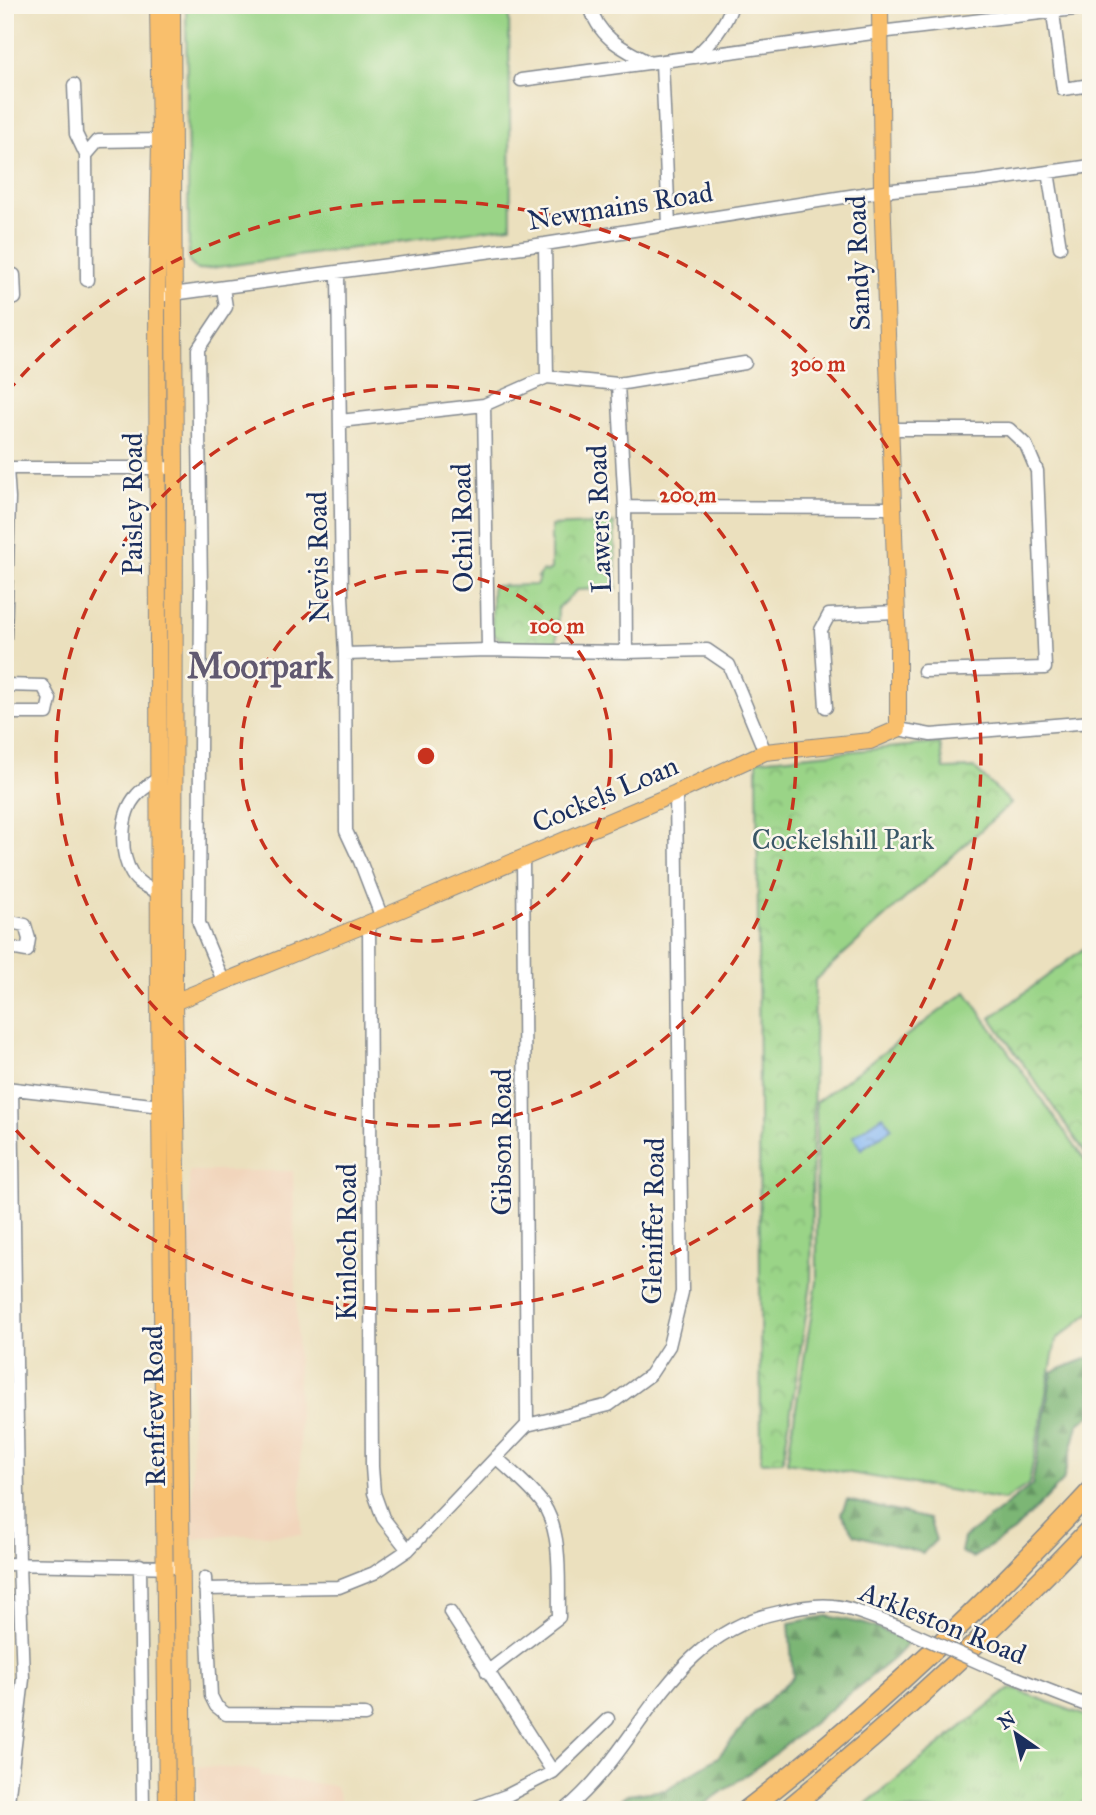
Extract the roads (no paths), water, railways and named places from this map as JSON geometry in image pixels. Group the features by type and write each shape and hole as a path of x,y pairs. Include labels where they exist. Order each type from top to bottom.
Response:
{"highway":[{"path":"747,1810 821,1751 929,1655 1091,1491"},
{"path":"788,1810 966,1653 1091,1528"},
{"path":"732,1810 821,1751"}],"main road":[{"name":"Paisley Road","path":"158,5 159,893 167,1003"},
{"name":"Paisley Road","path":"167,1003 175,468 172,5"},
{"name":"Sandy Road","path":"880,5 882,191 897,612 898,729"},
{"name":"Cockels Loan","path":"167,1003 224,983 376,920 676,793 765,752 870,741 898,729"},
{"name":"Renfrew Road","path":"167,1003 164,1566 167,1810"},
{"name":"Renfrew Road","path":"168,1107 182,1567 184,1810"}],"street":[{"path":"590,5 598,25 615,44 656,63"},
{"path":"695,57 713,41 728,18 732,5"},
{"path":"521,80 1091,7"},
{"path":"1053,13 1063,89 1091,85"},
{"path":"656,63 669,225"},
{"path":"74,85 76,134 86,155 87,280"},
{"path":"86,155 98,141 160,140"},
{"name":"Newmains Road","path":"158,296 545,244 882,191 977,182 1091,166"},
{"path":"1048,172 1060,247"},
{"path":"545,244 547,377"},
{"name":"Nevis Road","path":"338,273 346,831 360,861 376,920"},
{"path":"5,299 15,298 14,275"},
{"path":"223,288 226,307 198,349 201,589 199,923 224,983"},
{"path":"340,421 484,405 547,377 618,384 745,363"},
{"name":"Lawers Road","path":"618,384 625,507 626,652"},
{"name":"Ochil Road","path":"484,405 488,650"},
{"path":"889,429 1009,429 1026,445 1037,471 1045,668 923,671"},
{"path":"5,638 9,498 6,468 175,468"},
{"path":"625,507 892,508"},
{"path":"826,707 821,630 829,615 897,612"},
{"path":"345,654 488,650 707,650 729,665 765,752"},
{"path":"5,685 43,686 50,699 47,713 5,713"},
{"path":"898,729 932,736 1091,722"},
{"path":"159,778 136,796 127,812 124,836 126,861 131,873 138,882 159,893"},
{"name":"Gleniffer Road","path":"527,1425 609,1405 650,1375 669,1346 682,1292 676,793"},
{"name":"Gibson Road","path":"523,858 527,1425"},
{"name":"Kinloch Road","path":"376,920 372,1467 374,1493 383,1518 408,1550"},
{"path":"5,921 25,925 29,939 26,950 5,947"},
{"path":"7,1810 23,1679 11,1390 8,1088 168,1107"},
{"path":"365,1715 226,1714 216,1706 211,1696 205,1584 339,1587 374,1573 408,1550 527,1425"},
{"path":"487,1672 559,1617 556,1542 552,1522 542,1503 496,1457"},
{"path":"5,1564 182,1567"},
{"path":"140,1565 144,1810"},
{"name":"Arkleston Road","path":"565,1810 584,1795 657,1696 701,1649 740,1623 792,1609 834,1606 899,1627 996,1670 1091,1707"},
{"path":"450,1612 553,1772"},
{"path":"468,1810 506,1797 553,1772 608,1719"}],"water":[{"path":"883,1116 892,1128 861,1149 853,1136"}],"district":[{"name":"Moorpark","path":"260,666"}],"park label":[{"name":"Cockelshill Park","path":"843,839"}]}
